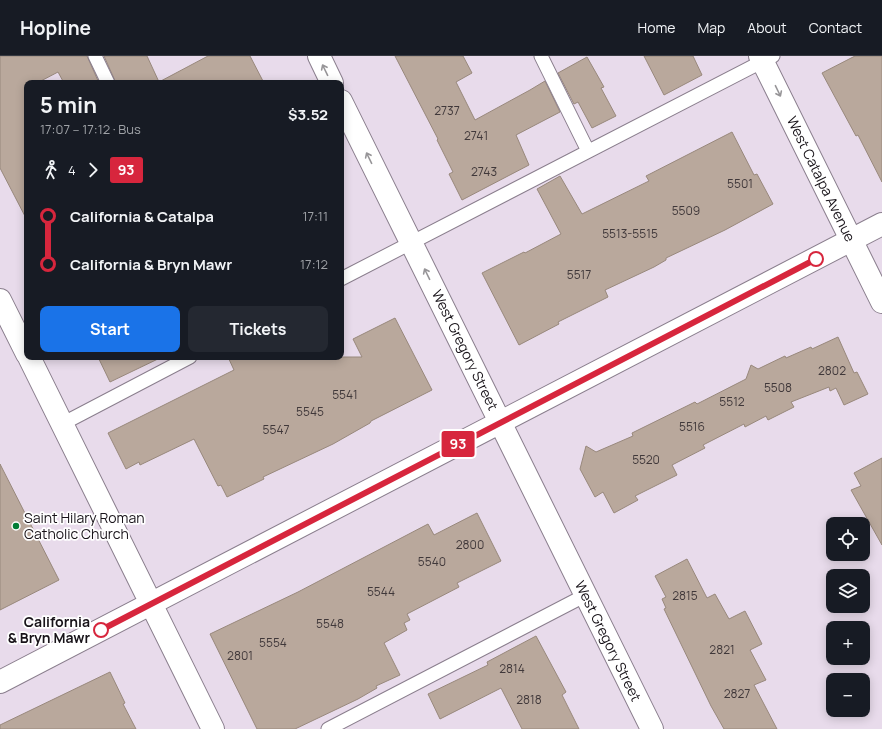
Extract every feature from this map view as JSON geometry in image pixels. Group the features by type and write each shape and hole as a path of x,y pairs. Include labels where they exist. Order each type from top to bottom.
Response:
{"street":[{"path":"319,56 331,80"},
{"name":"West Catalpa Avenue","path":"765,58 882,302"},
{"name":"West Gregory Street","path":"344,107 652,729"},
{"path":"0,682 882,224"},
{"path":"0,300 24,348"},
{"path":"30,360 213,729"}],"lane":[{"path":"95,56 107,80"},
{"path":"541,56 588,151"},
{"path":"344,277 765,58"},
{"path":"62,424 184,360"},
{"path":"328,729 586,595"}],"building":[{"path":"0,56 87,56 98,80 62,80 58,72 43,80 24,80 24,214 0,168"},
{"path":"104,56 147,56 158,80 115,80"},
{"path":"208,56 250,56 262,80 163,80"},
{"path":"395,56 463,56 472,73 456,82 475,120 545,81 560,112 516,135 529,165 462,200 449,174 453,172 437,140 438,139"},
{"path":"644,56 693,56 702,75 664,95"},
{"path":"855,56 882,56 882,182 858,135 856,136 822,73"},
{"path":"587,57 604,87 601,88 616,116 592,128 578,102 574,104 558,73"},
{"path":"732,132 754,175 757,174 773,204 725,230 666,258 666,260 654,267 605,290 608,297 558,322 559,324 519,345 482,273 561,234 537,189 560,176 582,214 649,181 646,176"},
{"path":"395,318 432,390 371,421 333,444 263,477 264,479 227,497 221,485 218,486 194,439 140,465 139,462 126,469 108,433 234,370 229,360 344,360 344,357 362,357 353,339"},
{"path":"838,337 854,373 857,372 868,394 844,405 836,388 830,391 829,387 791,402 794,407 768,420 766,416 745,427 744,424 703,445 705,448 672,465 677,475 635,496 638,500 614,513 603,492 595,497 580,469 586,446 596,452 633,436 632,433 695,402 697,404 746,379 751,365 758,369 785,356 786,358 811,347 812,349"},
{"path":"99,360 156,360 110,382"},
{"path":"882,458 882,545 870,524 870,517 866,517 851,490 861,486 854,473"},
{"name":"Saint Hilary Roman Catholic Church","path":"0,464 59,580 0,610"},
{"path":"477,513 501,561 457,583 459,587 407,614 410,620 404,623 407,630 384,643 400,675 376,686 377,688 358,699 295,729 257,729 210,634 298,592 428,524 434,535"},
{"path":"687,559 707,598 715,594 729,619 745,611 762,644 750,650 766,680 754,685 777,729 724,729 711,706 664,609 666,608 662,599 666,597 655,576"},
{"path":"536,636 566,692 562,695 579,729 522,729 501,688 440,719 428,694 488,665 487,662"},
{"path":"110,672 125,703 123,704 136,729 0,729 0,725"}],"bus line":[{"name":"93","path":"101,630 816,259"}],"place":[{"name":"Saint Hilary Roman Catholic Church","path":"16,526"},
{"name":"California & Bryn Mawr","path":"101,630"}]}
